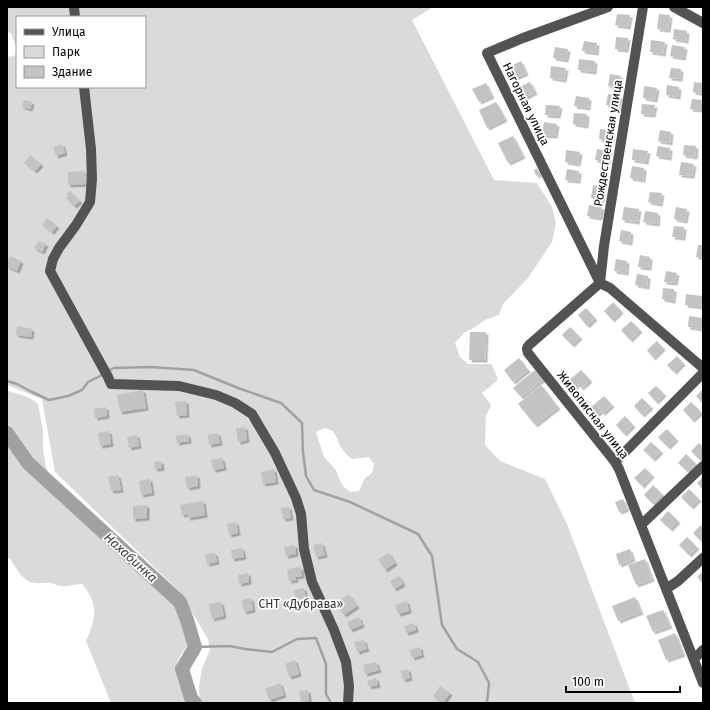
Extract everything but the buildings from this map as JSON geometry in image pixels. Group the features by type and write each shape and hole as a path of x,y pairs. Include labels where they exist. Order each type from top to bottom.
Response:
{"street":[{"name":"Нагорная улица","path":"600,282 487,53 608,7"},
{"name":"Рождественская улица","path":"600,282 604,246 643,7"},
{"path":"674,7 703,23"},
{"path":"84,88 91,149 92,179 90,202 53,259 50,271 111,384 179,386 216,395 236,403 252,414 275,452 296,498 301,514 304,549 312,582 334,630 346,662 349,686 348,703"},
{"path":"600,282 610,288 703,368"},
{"name":"Живописная улица","path":"600,282 529,345 527,350 619,469 703,683"},
{"path":"615,462 703,373"},
{"path":"641,525 703,466"},
{"path":"666,589 678,581 703,558"},
{"path":"694,659 703,650"}],"green space":[{"name":"СНТ «Дубрава»","path":"7,7 433,7 412,20 494,180 537,183 552,207 556,223 552,242 528,278 503,304 499,315 485,320 464,333 455,343 460,357 468,364 491,364 494,369 498,380 482,393 491,405 486,416 485,445 500,461 545,479 567,524 635,703 200,703 199,686 202,668 210,650 208,639 180,592 55,472 42,399 7,385 7,57 16,55 16,88 146,88 146,16 16,16 16,46 11,33 7,32","holes":["325,428 333,431 340,446 352,459 369,457 374,464 372,473 365,478 359,491 350,492 343,486 336,470 324,457 316,432"]},
{"path":"7,391 20,394 38,404 43,431 43,449 46,467 62,499 113,547 167,594 181,611 184,620 187,646 178,660 176,670 179,682 189,703 111,703 86,641 94,619 94,612 91,598 82,584 60,586 51,583 30,582 22,576 9,558 7,558"}],"waterway":[{"path":"108,371 114,368 151,367 194,370 238,388 281,403 302,423 306,476 314,490 350,502 418,534 432,556 442,625 457,649 478,662 489,683 487,703"},
{"path":"7,381 17,384 49,400 68,396 82,390 88,382 104,374"},
{"name":"Нахабинка","path":"7,433 28,463 180,602 195,647 182,669 191,698 195,703"},
{"path":"195,647 230,646 272,652 297,639 316,638 326,664 326,694 331,703"}]}
